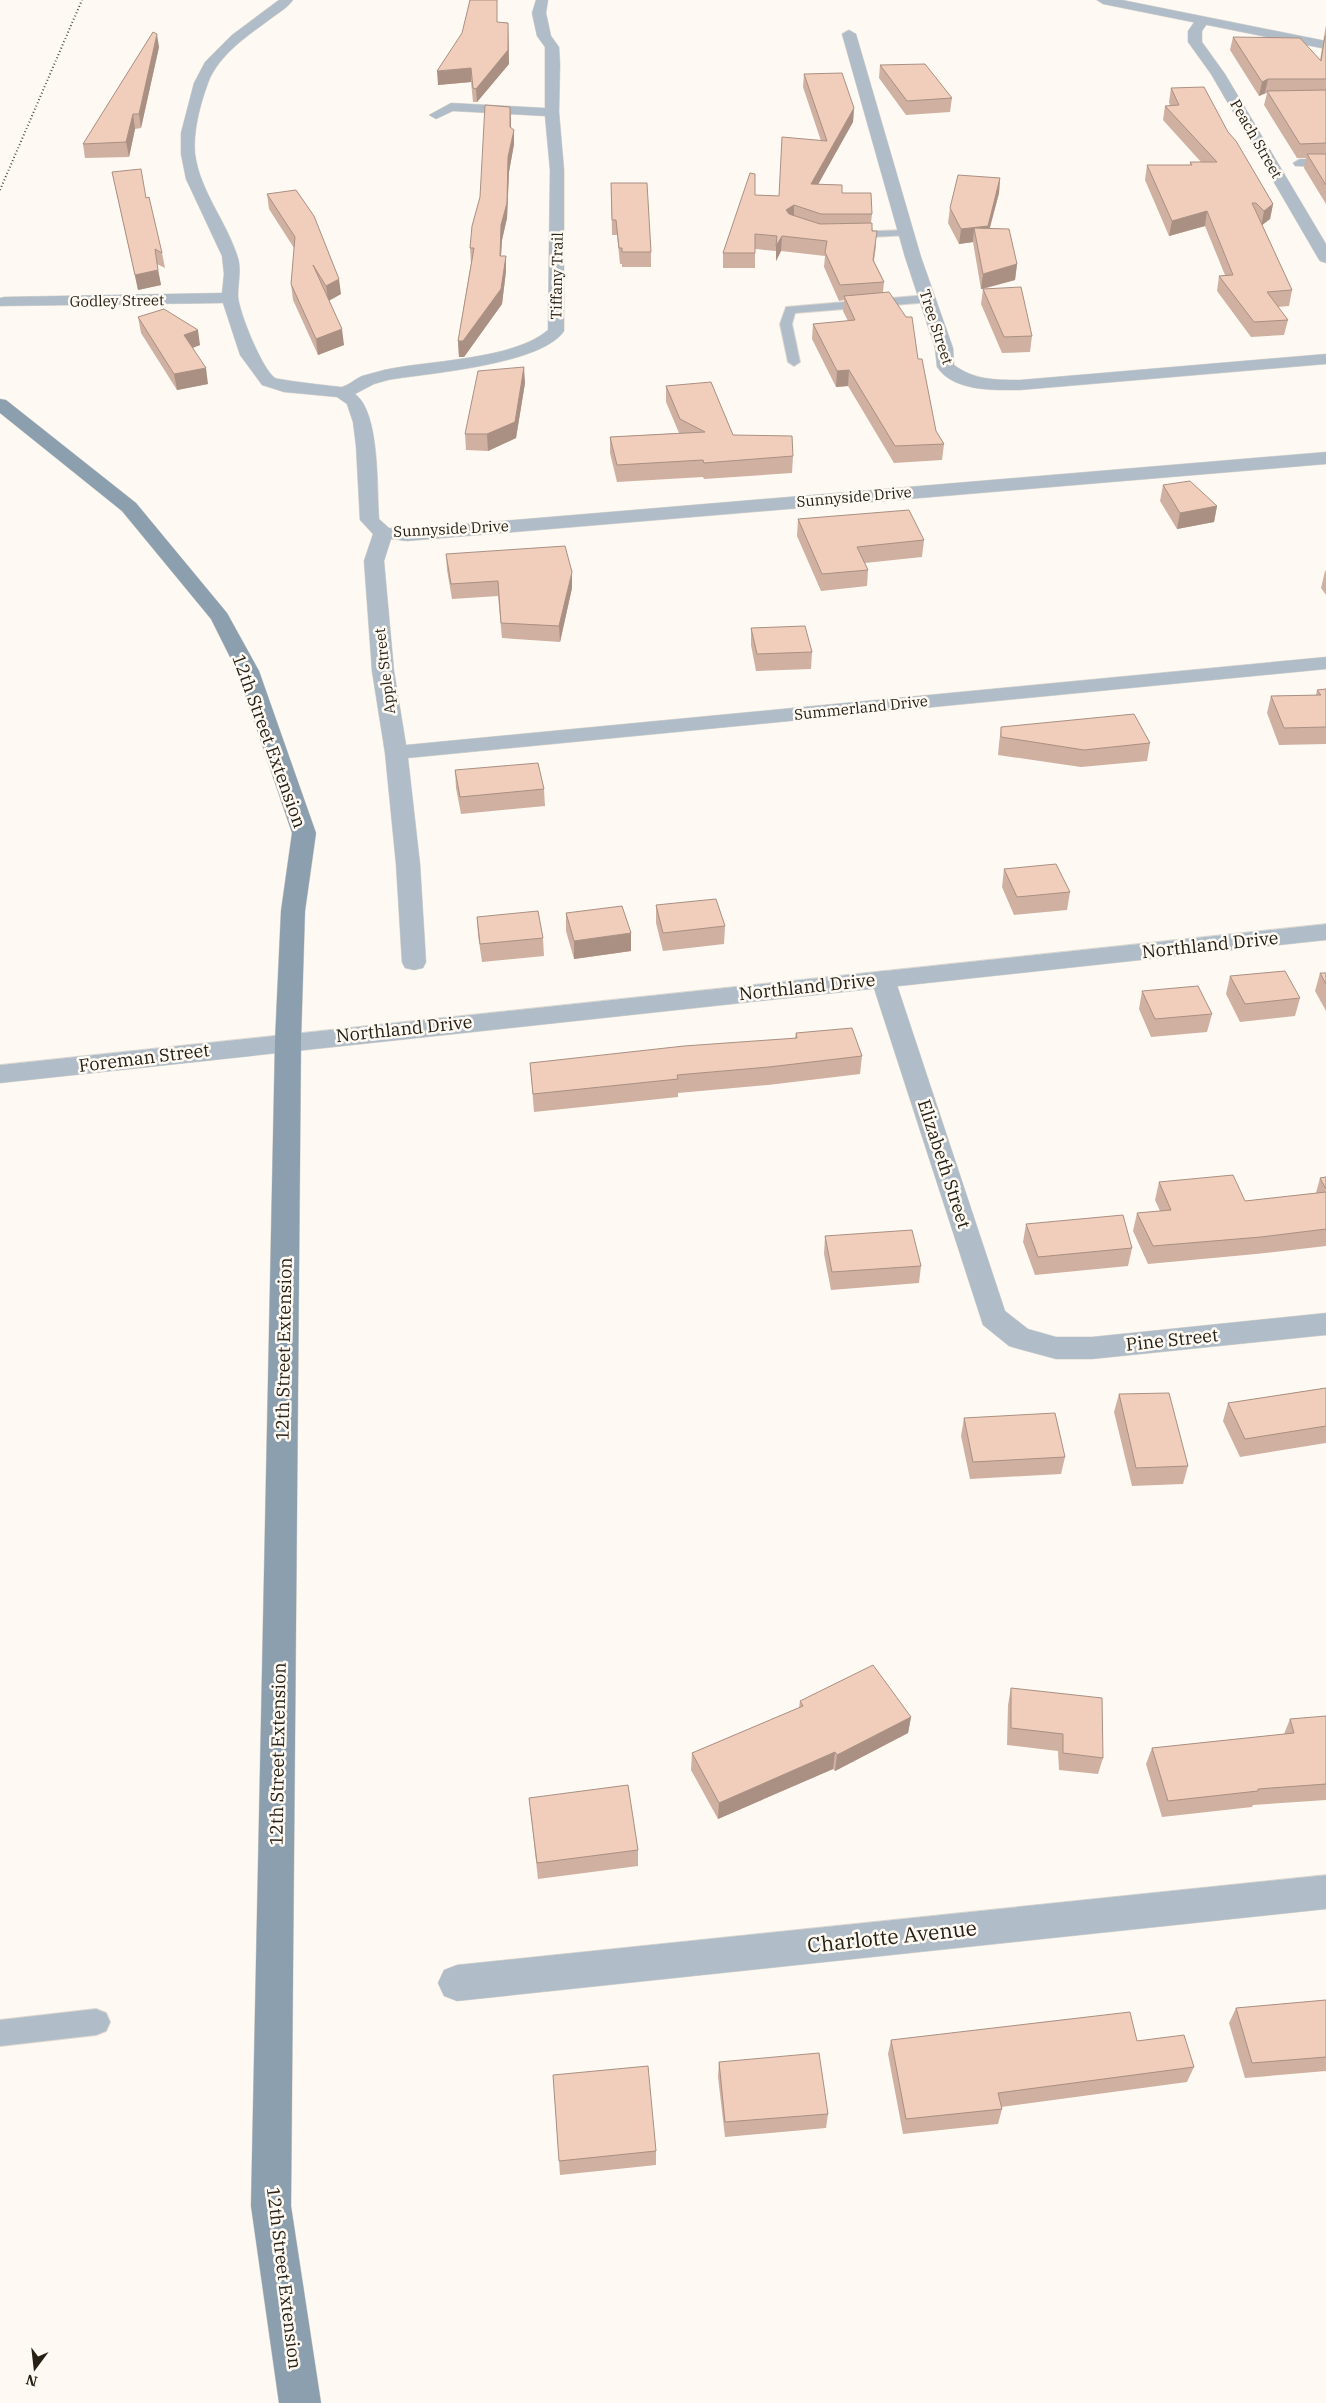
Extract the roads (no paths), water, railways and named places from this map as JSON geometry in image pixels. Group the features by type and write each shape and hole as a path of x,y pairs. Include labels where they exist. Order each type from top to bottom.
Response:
{"main road":[{"name":"12th Street Extension","path":"0,404 129,507 220,617 248,671 304,833 292,912 288,1041 271,2206 300,2403"}],"street":[{"path":"287,0 232,42 210,65 201,83 188,133 188,154 194,179 230,256 232,274 230,298 250,355 268,381 284,387 325,389 343,393 355,402 362,422 370,520 383,533"},
{"name":"Tiffany Trail","path":"343,393 368,380 386,375 515,354 535,347 548,339 556,331 557,170 552,112 553,64 552,47 544,36 539,13 542,0"},
{"path":"1103,0 1326,45"},
{"name":"Peach Street","path":"1202,21 1195,30 1195,42 1218,74 1326,258"},
{"name":"Tree Street","path":"849,34 906,233 944,348 946,367 956,376 972,383 1000,385 1041,384 1326,359"},
{"path":"436,115 451,107 518,112 552,112"},
{"path":"1300,163 1326,163"},
{"name":"Godley Street","path":"4,302 230,298"},
{"name":"Sunnyside Drive","path":"383,533 407,535 1326,458"},
{"name":"Apple Street","path":"383,533 374,561 383,671 396,753 408,864 414,962"},
{"name":"Summerland Drive","path":"396,753 1326,663"},
{"name":"Northland Drive","path":"288,1041 1326,932"},
{"name":"Elizabeth Street","path":"884,979 993,1317 1019,1338"},
{"name":"Foreman Street","path":"0,1074 288,1041"},
{"name":"Pine Street","path":"1019,1338 1056,1348 1092,1348 1326,1324"},
{"name":"Charlotte Avenue","path":"457,1983 1326,1892"}],"lane":[{"path":"835,236 906,233"},
{"path":"794,362 786,324 790,310 927,299"},
{"path":"0,2033 96,2022"}],"railway":[{"path":"0,190 82,0"}]}
